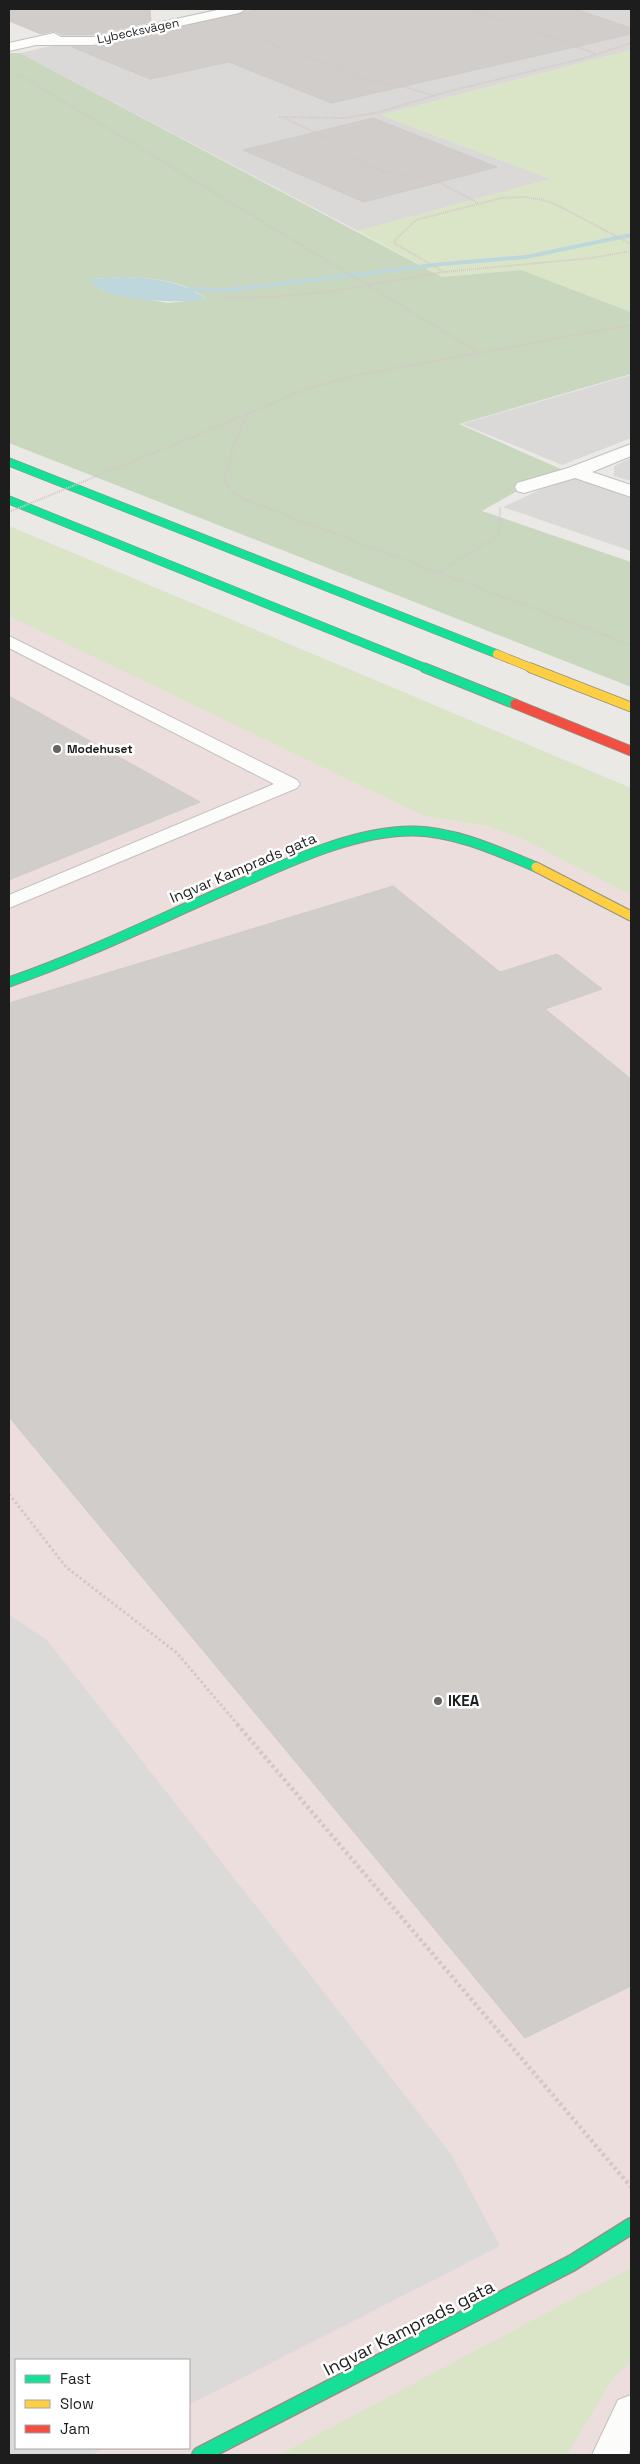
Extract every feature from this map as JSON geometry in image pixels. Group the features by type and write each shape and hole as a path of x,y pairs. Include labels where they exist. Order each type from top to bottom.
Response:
{"main road":[{"path":"9,462 631,707"},
{"path":"9,500 631,751"},
{"name":"Ingvar Kamprads gata","path":"9,982 55,966 302,857 380,833 415,831 468,839 529,863 631,916"},
{"name":"Ingvar Kamprads gata","path":"200,2455 572,2263 631,2226"}],"street":[{"name":"Lybecksvägen","path":"9,47 183,9"},
{"name":"Lybecksvägen","path":"36,41 93,41 239,9"},
{"path":"524,487 575,472 631,449"},
{"path":"575,472 631,491"}],"lane":[{"path":"9,641 290,784 9,902"},
{"path":"610,2455 631,2410"}],"path":[{"path":"466,9 522,26 533,32 596,54"},
{"path":"252,34 270,41 271,44 280,49 336,66 362,79 400,86 436,96"},
{"path":"279,117 345,118 376,113 631,44"},
{"path":"17,73 478,352"},
{"path":"286,119 331,140 344,154 375,168 397,174 432,179 478,203"},
{"path":"444,272 394,243 395,240 416,220 478,203 516,198 544,200 631,244"},
{"path":"223,298 274,297 333,291 444,272 592,258 631,251"},
{"path":"9,512 306,389 358,374 631,326"},
{"path":"248,412 235,442 224,478 231,491 243,499 631,645"},
{"path":"438,572 499,535 500,506 524,487"},
{"path":"9,1494 66,1567 177,1652 631,2187"}],"shaded area":[{"path":"216,9 631,9 631,50 382,115 551,179 358,231 20,53"},
{"path":"631,375 631,438 562,465 462,424"},
{"path":"631,458 631,481 614,476 614,466"},
{"path":"569,476 631,497 631,551 503,507"},
{"path":"9,526 631,788 631,2455 9,2455"},
{"path":"9,1615 47,1640 451,2154 500,2246 190,2404 190,2359 15,2359 15,2449 104,2449 91,2455 9,2455"}],"green space":[{"path":"631,50 631,312 521,270 442,277 358,231 550,179 381,115"},
{"path":"9,53 20,53 442,277 521,270 631,312 631,374 459,424 563,470 524,487 482,511 631,562 631,687 9,443","holes":["121,277 166,281 187,287 206,299 168,303 101,290 91,279"]},
{"path":"9,526 631,788 631,895 523,839 488,826 424,816 9,616"},
{"path":"631,2268 631,2362 613,2378 567,2455 279,2455"}],"water":[{"path":"122,277 166,281 187,288 206,299 196,301 162,301 125,297 108,293 96,287 90,279"}],"building":[{"path":"9,9 150,9 151,22 93,35 62,35 54,31 41,34 9,21"},
{"path":"260,9 575,9 631,28 631,34 331,103 229,62 150,79 72,47 93,47"},
{"path":"373,118 497,167 364,202 243,150"},
{"name":"Modehuset","path":"9,696 200,802 9,880"},
{"name":"IKEA","path":"393,886 500,972 557,954 602,989 545,1009 631,1079 631,1986 525,2038 9,1417 9,1003"}],"waterway":[{"path":"189,289 227,290 443,264 526,257 631,235"}],"traffic: fast":[{"path":"9,462 497,654"},
{"path":"9,500 515,704"},
{"path":"9,982 55,966 301,857 380,833 415,831 468,839 536,867"},
{"path":"200,2455 572,2263 631,2226"}],"traffic: slow":[{"path":"497,654 631,707"},
{"path":"536,867 631,916"}],"traffic: jam":[{"path":"515,704 631,751"}],"place":[{"name":"Modehuset","path":"57,749"},
{"name":"IKEA","path":"438,1701"}]}
